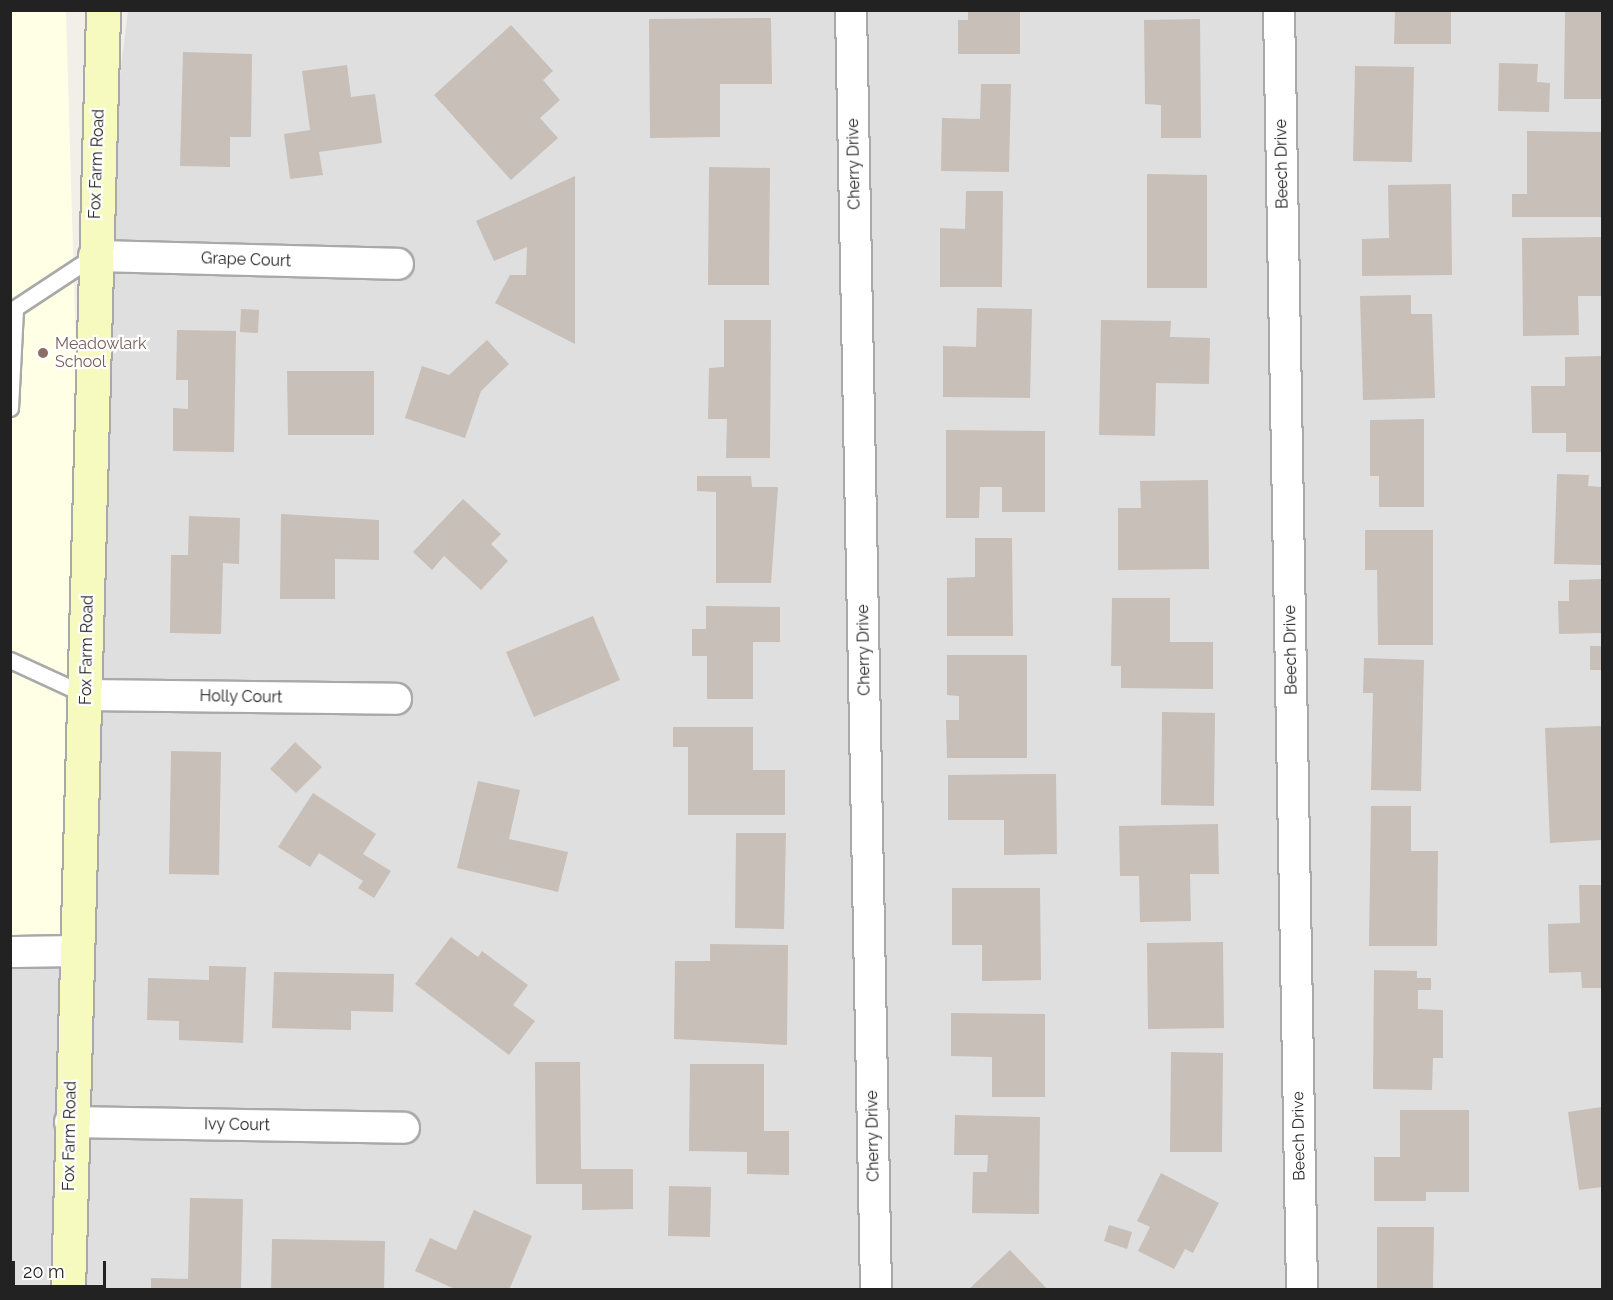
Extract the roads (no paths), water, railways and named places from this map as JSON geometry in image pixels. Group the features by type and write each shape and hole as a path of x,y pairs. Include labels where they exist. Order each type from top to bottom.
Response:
{"street":[{"name":"Fox Farm Road","path":"68,1290 70,1122 86,695 94,256 103,10"},
{"name":"Cherry Drive","path":"851,10 876,1290"},
{"name":"Beech Drive","path":"1279,10 1302,1290"},
{"name":"Grape Court","path":"94,256 398,264"},
{"name":"Holly Court","path":"86,695 396,699"},
{"path":"10,952 76,951"},
{"name":"Ivy Court","path":"70,1122 404,1128"}],"lane":[{"path":"10,408 15,308 94,256"},
{"path":"10,660 86,695"}],"place":[{"name":"Meadowlark School","path":"43,353"}]}
